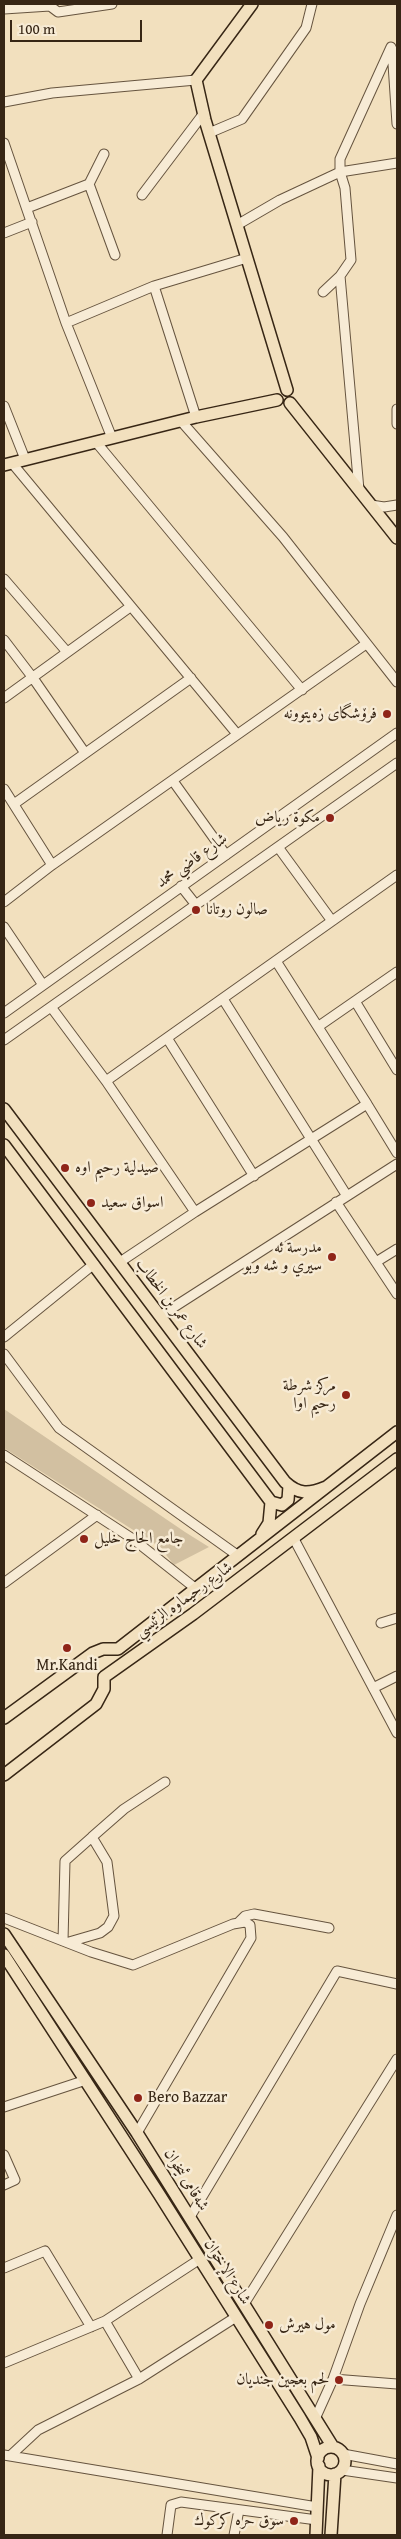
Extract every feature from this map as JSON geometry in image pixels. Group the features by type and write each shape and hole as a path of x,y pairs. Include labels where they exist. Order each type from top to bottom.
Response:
{"main road":[{"path":"252,4 196,80 209,133 287,390 292,397 290,403"},
{"path":"277,400 281,391 287,390"},
{"path":"8,464 196,417 277,400"},
{"path":"277,400 283,405 290,403"},
{"path":"290,403 397,538"},
{"name":"شارع عمر بن الخطاب","path":"4,1109 289,1486"},
{"path":"4,1144 271,1502 272,1511 269,1523 258,1541"},
{"path":"51,1208 68,1195"},
{"path":"200,1406 217,1392"},
{"name":"شارع رحيماوه الرئيسي","path":"4,1718 93,1653 108,1649 118,1649 397,1432"},
{"name":"شارع رحيماوه الرئيسي","path":"4,1774 96,1704 102,1695 104,1677 396,1463"},
{"path":"271,1502 282,1505 288,1500 289,1486"},
{"path":"289,1486 294,1490 309,1493 326,1487"},
{"name":"شەقامی ئیخوان","path":"4,1934 137,2133 334,2447"},
{"name":"شارع الإخوان","path":"4,1955 159,2194 306,2428 318,2462"},
{"path":"159,2194 171,2187"},
{"path":"316,2535 318,2462 325,2448 334,2447 343,2454 345,2462 338,2472 330,2535"},
{"path":"318,2462 324,2472 338,2472"}],"street":[{"path":"4,9 50,6 58,12 112,4"},
{"path":"209,133 242,119 306,28 312,4"},
{"path":"394,46 397,124"},
{"path":"323,292 340,276 352,260 345,188 340,172 340,159 394,46"},
{"path":"4,102 52,93 196,80"},
{"path":"142,195 204,113"},
{"path":"4,143 8,166 27,208 66,323 112,438"},
{"path":"27,208 89,184 104,154"},
{"path":"237,225 288,196 340,172 397,163"},
{"path":"89,184 115,255"},
{"path":"4,233 32,222"},
{"path":"66,323 154,286 247,258"},
{"path":"340,276 359,490"},
{"path":"154,286 196,417"},
{"path":"4,406 25,459"},
{"path":"397,409 397,424"},
{"path":"181,421 284,537 397,682"},
{"path":"96,442 302,690"},
{"path":"8,464 237,734"},
{"path":"371,505 384,507 397,505"},
{"path":"4,579 67,652"},
{"path":"4,698 130,607"},
{"path":"4,640 85,753"},
{"path":"4,902 52,865 366,644"},
{"path":"14,804 191,678"},
{"name":"شارع قاضي محمد","path":"4,1012 397,733"},
{"path":"4,1040 397,763"},
{"path":"173,781 226,855"},
{"path":"4,789 52,865"},
{"path":"278,847 332,921"},
{"path":"106,1081 397,875"},
{"path":"182,886 196,905"},
{"path":"4,927 43,985"},
{"path":"276,961 397,1152"},
{"path":"318,1026 397,972"},
{"path":"223,999 347,1196"},
{"path":"355,1001 397,1070"},
{"path":"51,1007 106,1081 194,1212"},
{"path":"167,1038 254,1176"},
{"path":"120,1262 194,1212 367,1104"},
{"path":"160,1316 397,1164"},
{"path":"336,1202 397,1294"},
{"path":"376,1262 397,1249"},
{"path":"4,1337 94,1264"},
{"path":"4,1354 59,1428 237,1555"},
{"path":"6,1459 133,1539 194,1588"},
{"path":"4,1583 97,1516"},
{"path":"294,1539 397,1733"},
{"path":"382,1623 397,1618"},
{"path":"373,1688 397,1676"},
{"path":"66,1941 65,1861 124,1809 165,1782"},
{"path":"66,1941 100,1933 108,1928 114,1916 107,1862 92,1837"},
{"path":"239,1922 245,1916 254,1914 329,1928"},
{"path":"4,1918 91,1952 133,1965 239,1922 245,1922 250,1925 251,1938 137,2133"},
{"path":"190,2217 337,1971 397,1984"},
{"path":"244,2304 397,2058"},
{"path":"4,2106 86,2080"},
{"path":"4,2156 15,2180 4,2185"},
{"path":"315,2419 333,2379 360,2304 397,2215"},
{"path":"4,2268 44,2251 91,2327"},
{"path":"4,2363 105,2321 200,2259"},
{"path":"7,2455 38,2430 139,2379 236,2317"},
{"path":"105,2321 139,2379"},
{"path":"333,2379 397,2384"},
{"path":"343,2454 397,2464"},
{"path":"7,2455 317,2507"},
{"path":"371,2474 372,2459"},
{"path":"338,2472 397,2478"},
{"path":"167,2535 171,2505 181,2502 317,2520"},
{"path":"234,2535 240,2510"}],"shaded area":[{"path":"4,1409 209,1547 174,1565 160,1547 4,1448"}],"place":[{"name":"فرۆشگای زەیتوونە","path":"387,714"},
{"name":"مكوة رياض","path":"330,818"},
{"name":"صالون روتانا","path":"196,910"},
{"name":"صيدلية رحيم اوه","path":"65,1168"},
{"name":"اسواق سعيد","path":"91,1203"},
{"name":"مدرسة ئه سيري و شه وبو","path":"332,1257"},
{"name":"مركز شرطة رحيم اوا","path":"346,1395"},
{"name":"جامع الحاج خليل","path":"84,1539"},
{"name":"Mr.Kandi","path":"67,1648"},
{"name":"Bero Bazzar","path":"138,2098"},
{"name":"مول هيرش","path":"269,2325"},
{"name":"لحم بعجين جنديان","path":"339,2380"},
{"name":"سوق حره كركوك","path":"294,2521"}]}
